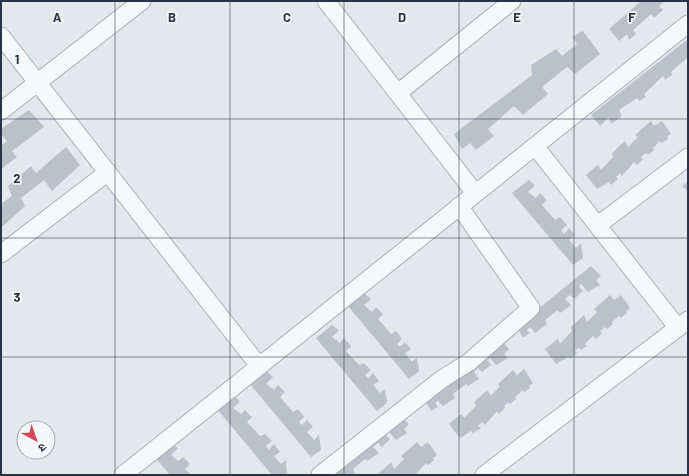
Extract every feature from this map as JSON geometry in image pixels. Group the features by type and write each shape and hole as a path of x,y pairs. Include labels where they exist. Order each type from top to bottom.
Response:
{"street":[{"path":"1,111 142,1"},
{"path":"398,93 512,1"},
{"path":"334,4 398,93 476,194"},
{"path":"123,475 688,24"},
{"path":"1,36 259,366"},
{"path":"484,475 683,324 598,225 535,146"},
{"path":"598,225 688,157"},
{"path":"1,254 108,172"},
{"path":"320,475 442,379 469,362 531,308 459,206"}],"building":[{"path":"641,1 665,1 659,6 663,10 654,18 651,14 633,30 636,34 629,40 627,34 619,41 609,29"},
{"path":"583,31 600,54 575,74 567,67 542,87 548,94 523,115 514,106 488,129 494,136 476,150 470,143 462,149 454,134 532,75 531,65 556,49 562,56 577,44 572,37"},
{"path":"688,39 688,57 671,72 672,75 665,80 663,76 644,94 646,97 639,101 637,98 619,110 622,116 611,124 609,117 600,126 591,115"},
{"path":"29,110 44,127 12,151 17,157 1,169 1,146 7,141 1,134 1,129"},
{"path":"651,121 654,126 662,121 671,134 667,137 668,139 662,143 660,141 653,148 654,150 648,155 646,153 641,157 643,159 637,165 634,162 622,176 620,173 616,177 618,179 611,185 609,182 597,189 586,175 598,165 601,170 613,157 612,153 625,141 628,147 638,137 635,135"},
{"path":"66,147 80,165 52,191 44,180 21,198 25,206 1,228 1,204 12,196 8,186 31,166 36,173"},
{"path":"529,180 535,185 528,192 536,198 540,193 547,200 542,205 555,220 560,217 567,225 561,230 564,234 569,228 575,235 569,240 576,248 581,243 583,258 573,265 512,193"},
{"path":"688,182 688,191 682,186"},
{"path":"591,266 601,276 596,280 600,285 588,292 581,284 579,287 583,291 574,299 570,295 565,299 571,305 560,313 558,310 545,320 547,324 535,333 530,327 527,330 530,333 523,338 517,326"},
{"path":"364,293 371,299 364,305 372,312 376,307 383,314 378,319 391,334 396,331 402,339 397,344 400,347 405,342 411,349 405,353 412,362 417,357 419,371 409,379 348,306"},
{"path":"610,295 614,300 621,295 630,308 626,311 627,313 621,318 619,316 607,329 605,327 600,331 602,333 596,339 593,336 585,344 587,346 581,350 579,348 575,351 577,353 570,359 568,357 556,364 545,349 558,339 560,344 572,331 571,327 584,315 587,322 597,312 594,309"},
{"path":"332,325 339,330 332,337 340,343 344,338 351,346 346,351 359,365 364,363 371,370 365,375 368,379 373,373 379,381 373,385 380,393 385,389 387,403 377,411 316,338"},
{"path":"500,340 509,349 504,354 508,358 496,365 490,358 487,360 491,365 482,372 478,368 474,372 479,379 468,386 466,384 453,394 455,398 443,406 438,401 435,403 438,407 431,411 425,400"},
{"path":"524,369 533,383 529,386 530,388 524,392 523,390 510,404 508,402 499,414 497,411 485,425 482,422 478,426 481,428 473,433 471,431 460,438 449,424 461,414 464,418 476,406 474,402 487,390 491,396 500,386 498,384 513,370 517,375"},
{"path":"266,371 273,377 266,384 274,390 278,385 285,392 280,397 293,412 298,409 304,417 299,422 302,425 307,420 313,427 307,432 314,440 319,435 321,450 311,457 250,384"},
{"path":"234,396 240,401 233,408 241,414 245,410 252,417 247,422 260,436 265,434 272,441 266,446 269,450 274,444 280,452 274,456 281,464 286,460 287,475 272,475 217,409"},
{"path":"399,415 409,424 404,429 407,433 396,440 389,432 386,435 390,439 382,447 378,443 373,447 379,453 367,461 365,459 353,469 355,473 352,475 324,475"},
{"path":"417,442 421,447 428,442 437,455 433,458 434,460 428,465 426,463 415,475 377,475 391,462 394,469 404,459 401,456"},
{"path":"171,443 178,448 171,455 178,461 183,457 190,464 185,469 191,475 170,475 154,456"}]}
